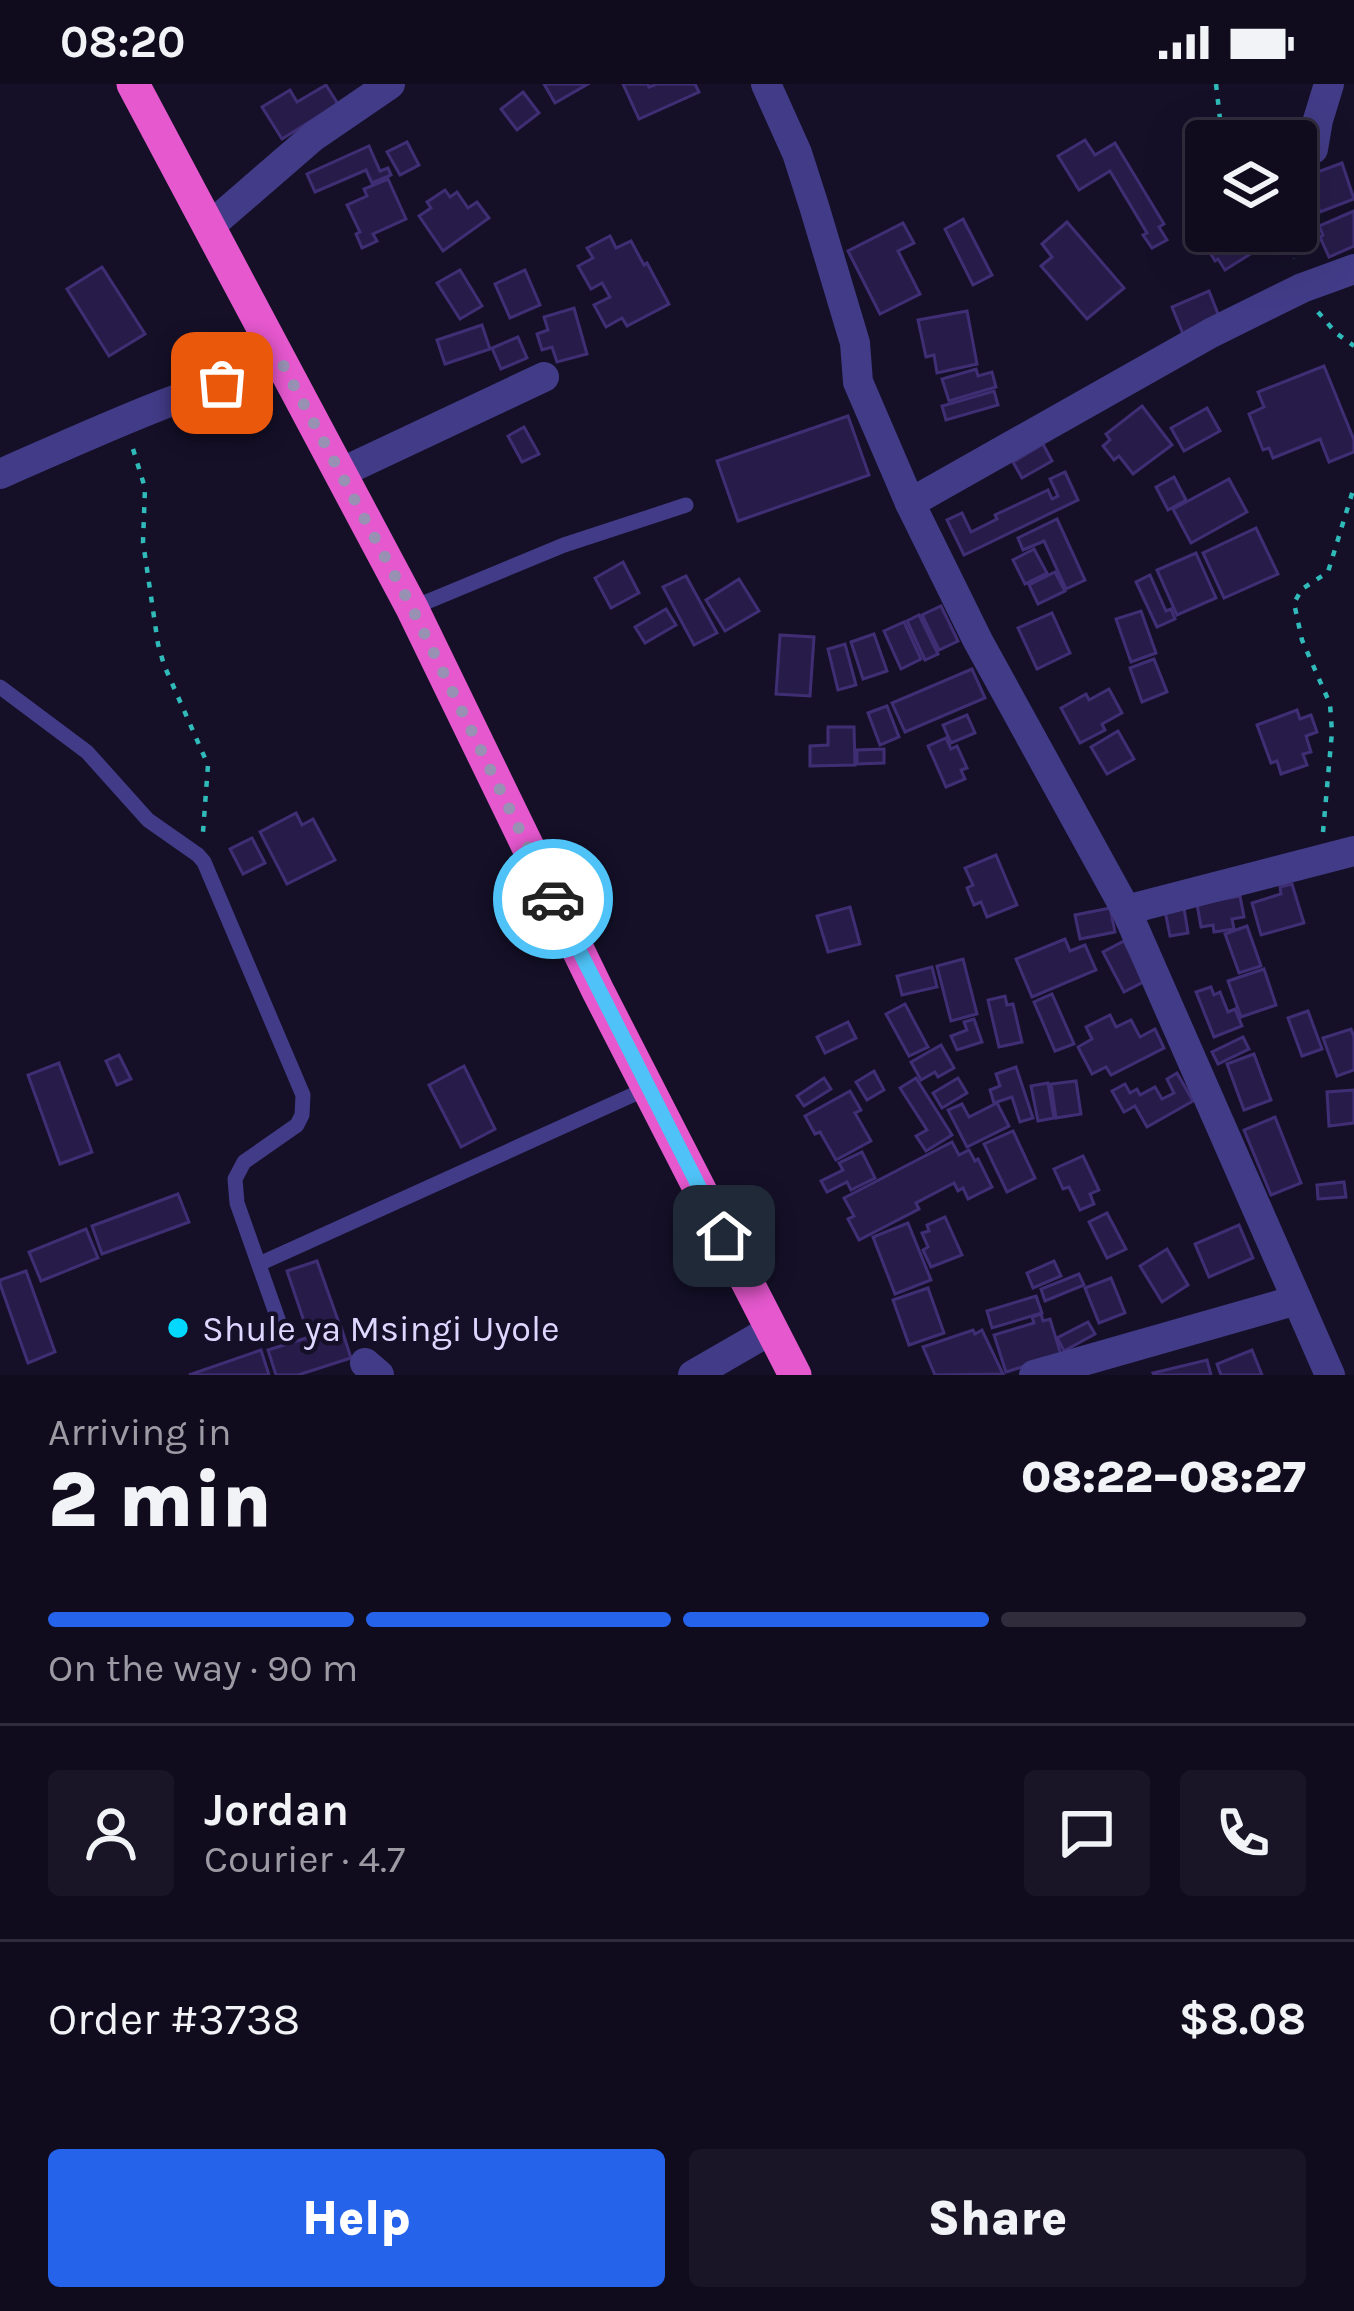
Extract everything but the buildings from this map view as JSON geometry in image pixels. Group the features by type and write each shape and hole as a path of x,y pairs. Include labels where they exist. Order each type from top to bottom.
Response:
{"highway":[{"path":"133,84 412,608 588,971 795,1375"}],"street":[{"path":"210,226 314,136 390,84"},
{"path":"766,84 814,206 855,343 859,382 910,503 978,641 1126,910 1330,1375"},
{"path":"1317,133 1329,84"},
{"path":"910,503 1151,365 1302,288 1354,269"},
{"path":"0,474 179,398 283,365"},
{"path":"340,473 544,377"},
{"path":"1126,910 1354,850"},
{"path":"1034,1375 1297,1300"},
{"path":"693,1375 771,1330"}],"lane":[{"path":"412,608 564,545 686,505"},
{"path":"0,687 77,744 148,820 198,855 208,871 303,1095 297,1125 244,1162 235,1179 237,1203 284,1336"},
{"path":"259,1264 648,1088"}],"path":[{"path":"1216,84 1220,120"},
{"path":"1302,288 1336,333 1354,346"},
{"path":"124,422 145,488 143,542 158,644 208,765 198,855"},
{"path":"1320,861 1332,732 1330,704 1301,640 1294,603 1302,589 1328,572 1354,487"}],"way so far":[{"path":"222,383 283,365 412,608 553,899"}],"place":[{"name":"Shule ya Msingi Uyole","path":"178,1328"}],"route":[{"path":"553,899 724,1236"}]}
